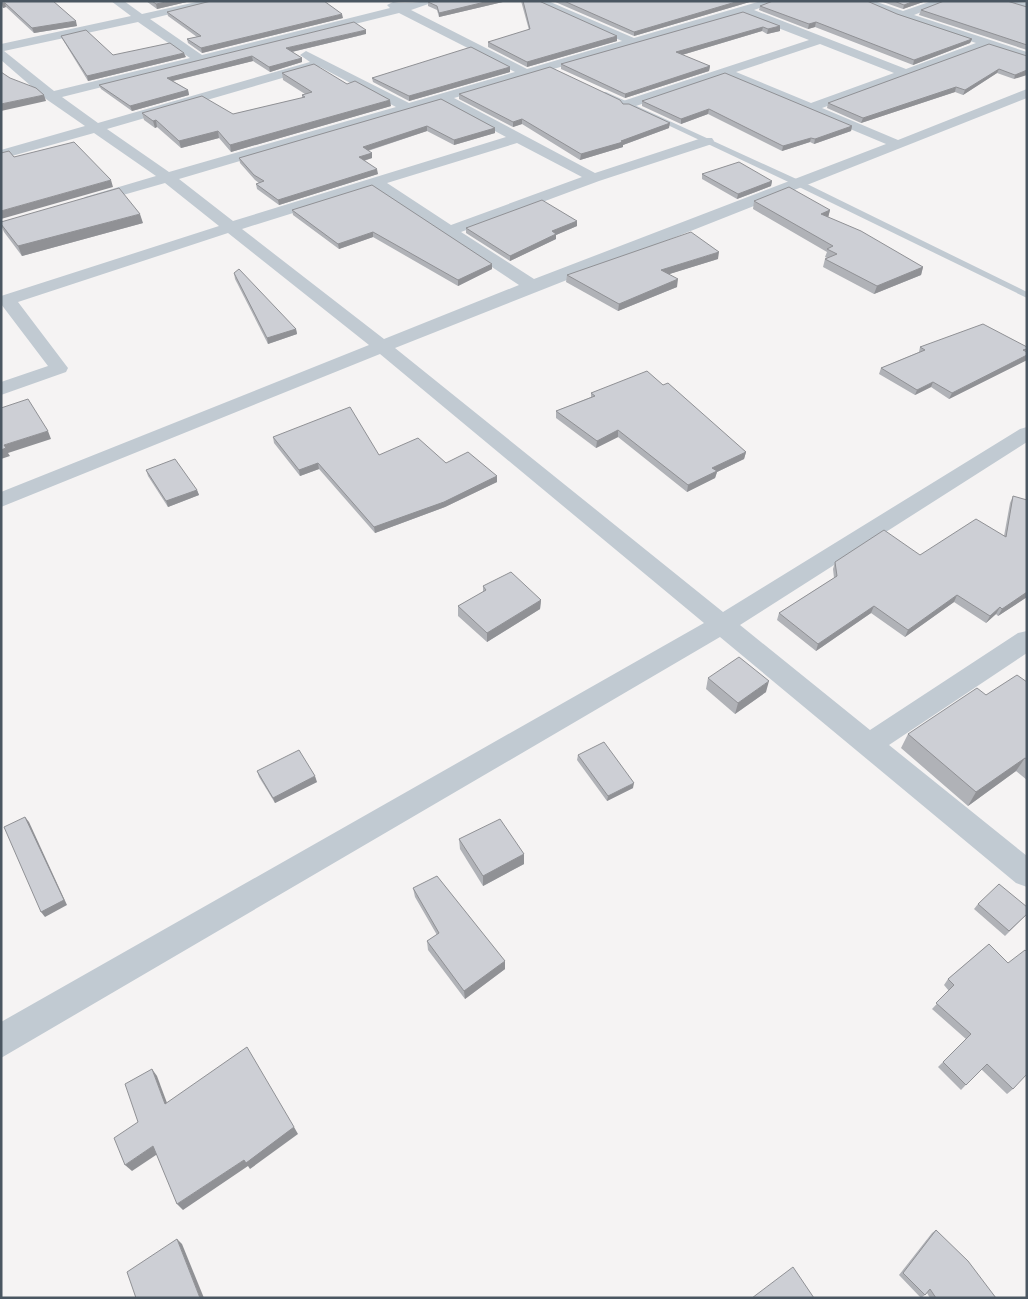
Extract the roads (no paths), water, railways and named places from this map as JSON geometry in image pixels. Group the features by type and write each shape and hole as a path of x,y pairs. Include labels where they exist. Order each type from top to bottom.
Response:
{"street":[{"path":"116,1 199,58"},
{"path":"4,57 142,18 218,1"},
{"path":"384,1 526,74"},
{"path":"51,96 432,1"},
{"path":"538,1 631,41"},
{"path":"75,205 526,74 552,69 631,41 774,1"},
{"path":"862,1 1027,56"},
{"path":"901,15 944,1"},
{"path":"1007,1 1027,7"},
{"path":"554,8 571,4"},
{"path":"743,10 906,73"},
{"path":"278,40 408,108"},
{"path":"628,104 820,40"},
{"path":"810,108 987,43"},
{"path":"4,57 51,96 168,178 383,346 1027,874"},
{"path":"1,155 321,63"},
{"path":"724,72 897,144"},
{"path":"1,500 532,286 800,184 1027,93"},
{"path":"442,98 594,178"},
{"path":"59,368 7,300 231,227 518,138"},
{"path":"449,231 594,178 707,141"},
{"path":"375,182 532,286"},
{"path":"1,295 59,368"},
{"path":"1,389 59,368"},
{"path":"1,1041 721,625 1027,433"},
{"path":"868,745 1027,640"}],"lane":[{"path":"592,87 800,184 1027,295"}]}
